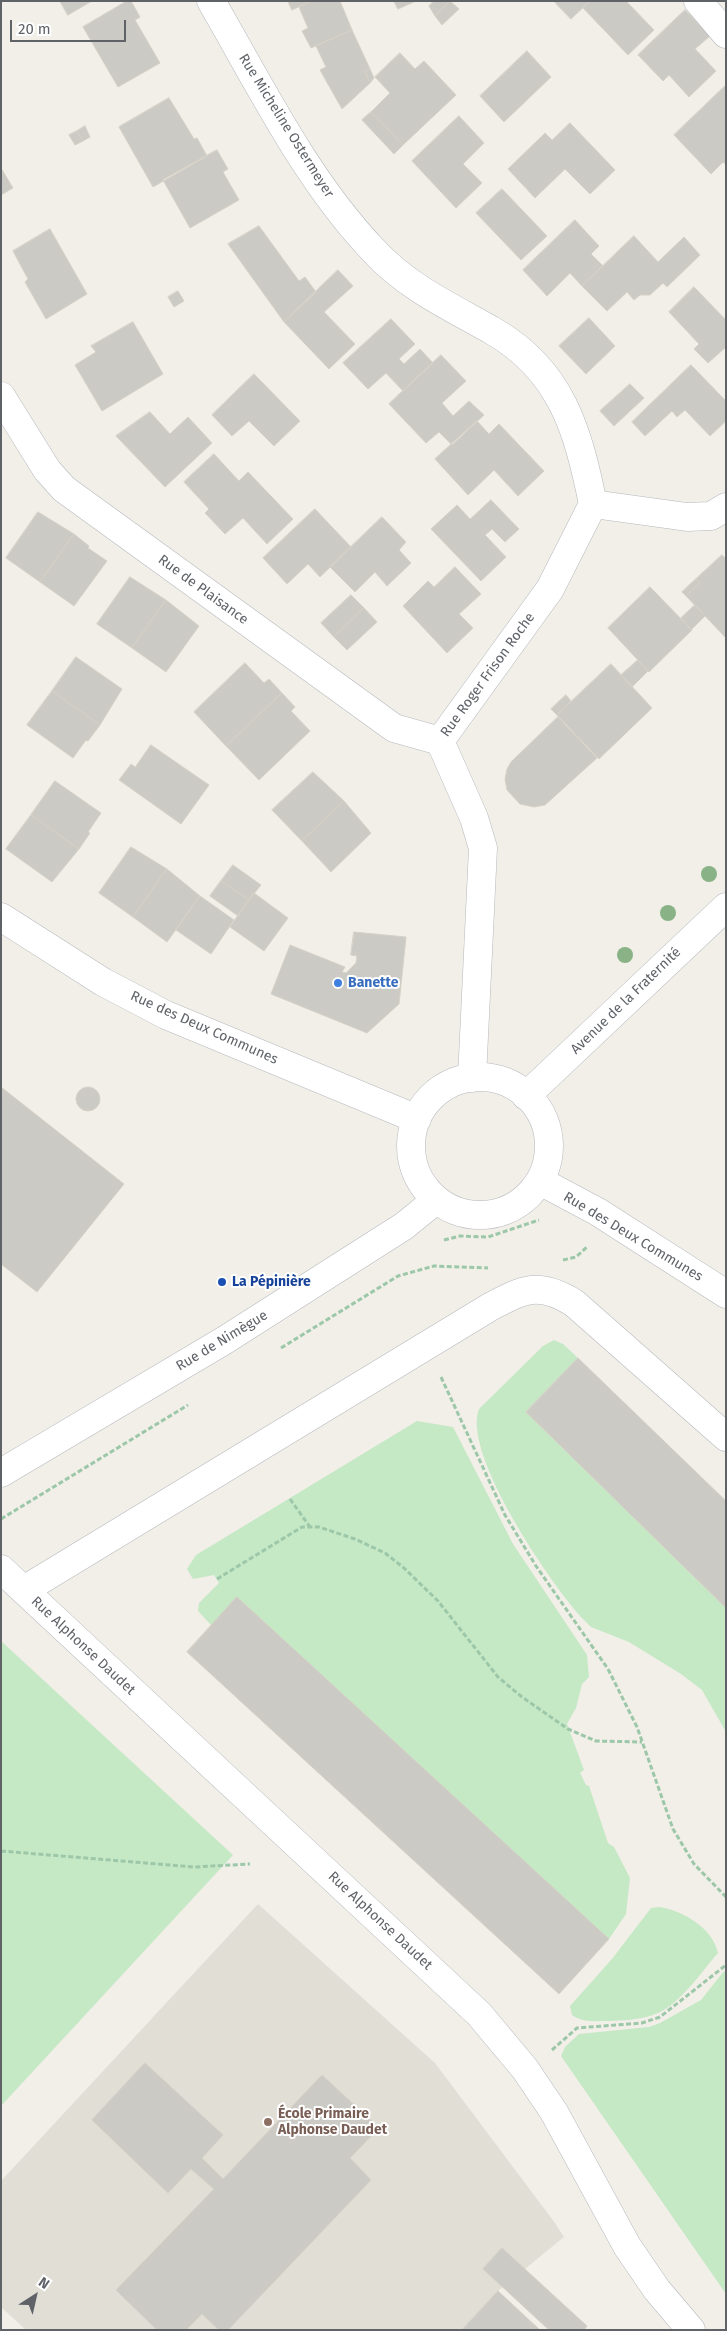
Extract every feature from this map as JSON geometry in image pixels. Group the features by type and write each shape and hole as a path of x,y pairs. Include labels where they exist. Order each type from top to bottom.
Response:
{"street":[{"name":"Rue Micheline Ostermeyer","path":"211,1 310,170 352,227 375,253 404,279 520,349 544,372 563,403 583,453 594,504"},
{"path":"698,1 726,34"},
{"name":"Rue de Plaisance","path":"1,396 47,470 64,489 394,728 440,741"},
{"path":"594,504 687,517 710,516 726,507"},
{"name":"Rue Roger Frison Roche","path":"472,1078 483,848 474,818 440,741 550,590 594,504"},
{"name":"Avenue de la Fraternité","path":"526,1096 726,906"},
{"name":"Rue des Deux Communes","path":"1,917 103,982 166,1015 417,1119"},
{"path":"472,1078 489,1078 505,1082 526,1096 540,1112 546,1126 548,1138 549,1151 540,1182 520,1202 508,1209 487,1215 467,1214 436,1200 425,1189 418,1177 411,1155 412,1135 417,1119 427,1102 441,1089 459,1080 472,1078"},
{"name":"Rue des Deux Communes","path":"540,1182 609,1219 726,1294"},
{"name":"Rue de Nimègue","path":"1,1473 225,1340 404,1226 436,1200"},
{"path":"24,1590 426,1346 514,1294 529,1289 544,1289 559,1294 574,1303 726,1437"},
{"name":"Rue Alphonse Daudet","path":"1,1570 454,1988 479,2014 525,2069 554,2112 628,2246 657,2290 691,2330"}],"path":[{"path":"558,1261 576,1257 594,1242 609,1219"},
{"path":"280,1348 398,1276 434,1266 494,1268"},
{"path":"426,1346 462,1418 481,1466 506,1515 536,1566 608,1669 642,1742 673,1829 694,1864 726,1897"},
{"path":"1,1519 196,1400"},
{"path":"290,1499 311,1527"},
{"path":"217,1579 302,1527 319,1527 355,1539 385,1553 404,1568 438,1601 498,1677 568,1729 596,1741 642,1742"},
{"path":"1,1851 194,1867 250,1864"},
{"path":"525,2069 555,2048 577,2028 642,2023 660,2017 726,1965"}],"shaded area":[{"name":"École Primaire Alphonse Daudet","path":"258,1904 435,2063 564,2237 498,2291 462,2330 26,2330 1,2307 1,2181"}],"green space":[{"path":"554,1340 563,1344 578,1358 526,1412 726,1608 726,1732 702,1690 681,1674 629,1642 591,1627 584,1620 570,1604 532,1551 496,1487 483,1456 477,1429 479,1409 543,1346"},
{"path":"417,1421 453,1427 513,1544 587,1655 589,1677 582,1684 576,1708 567,1724 584,1770 580,1773 586,1785 589,1786 608,1843 614,1847 630,1878 626,1914 609,1939 211,1625 198,1611 199,1603 219,1583 214,1575 193,1579 187,1569 196,1555"},
{"path":"1,1641 233,1855 1,2106"},
{"path":"659,1907 686,1916 703,1928 715,1944 718,1953 675,2002 658,2013 628,2020 609,2021 585,2020 572,2015 570,2006 612,1959 651,1908"},
{"path":"724,1971 726,1973 726,2294 561,2056 565,2047 579,2034 649,2027 660,2023 701,2000"}],"building":[{"path":"60,1 92,1 68,15"},
{"path":"127,1 131,1 140,17 135,20 160,63 118,87 83,27"},
{"path":"288,1 311,1 292,10"},
{"path":"311,1 340,1 352,30 311,48 302,31 308,28 299,7"},
{"path":"394,1 416,1 398,9"},
{"path":"434,1 450,1 435,16 429,6"},
{"path":"450,1 459,9 442,25 435,16"},
{"path":"554,1 590,1 571,19"},
{"path":"590,1 626,1 654,30 628,55 583,8"},
{"path":"685,10 710,36 695,49 716,71 689,97 669,75 663,81 638,55"},
{"path":"352,30 370,69 365,71 370,83 342,109 320,70 326,67 316,46"},
{"path":"527,51 551,77 504,122 480,96"},
{"path":"400,53 415,69 424,61 456,95 403,145 371,112 390,93 375,77"},
{"path":"370,69 374,78 370,83 365,71"},
{"path":"726,85 726,165 723,162 711,174 674,135"},
{"path":"169,98 194,139 197,138 207,156 153,187 119,127"},
{"path":"371,112 403,145 394,154 362,120"},
{"path":"459,116 484,143 463,164 482,183 456,208 412,161"},
{"path":"570,123 615,170 590,194 565,169 535,198 508,169 545,133 552,140"},
{"path":"85,126 90,137 83,141 77,131"},
{"path":"77,131 83,141 75,145 69,135"},
{"path":"217,150 228,169 223,172 239,200 190,228 163,180"},
{"path":"1,168 13,188 1,195"},
{"path":"502,189 547,236 521,260 476,213"},
{"path":"575,220 599,246 591,254 603,266 582,286 570,273 547,296 523,270"},
{"path":"259,226 299,281 305,277 316,292 284,322 228,244"},
{"path":"50,229 87,294 46,319 25,282 28,279 13,251"},
{"path":"634,236 658,262 684,237 700,255 667,287 663,283 650,295 640,295 634,300 627,292 607,311 582,286"},
{"path":"338,270 353,286 324,312 355,344 329,369 284,322"},
{"path":"694,287 726,320 726,347 708,363 694,349 699,344 669,312"},
{"path":"178,291 184,301 174,307 168,297"},
{"path":"589,318 615,346 586,374 559,346"},
{"path":"391,319 415,344 399,359 404,364 420,349 433,363 403,391 386,373 368,389 343,363"},
{"path":"133,322 163,374 102,411 75,365 96,352 91,346"},
{"path":"441,355 466,381 442,403 453,416 469,401 484,415 452,445 439,432 426,443 389,404"},
{"path":"691,365 726,401 726,421 710,436 685,410 677,417 672,411 645,436 632,422"},
{"path":"254,374 300,421 274,446 249,421 232,436 212,415"},
{"path":"630,384 644,398 614,426 600,411"},
{"path":"150,412 170,434 188,417 212,443 165,487 116,436"},
{"path":"477,421 489,434 499,424 544,471 518,496 494,470 468,495 435,459"},
{"path":"214,454 239,481 248,472 293,519 267,544 243,518 225,534 205,513 209,509 184,482"},
{"path":"491,500 519,529 505,542 492,529 485,535 506,557 481,581 431,529 457,505 470,519"},
{"path":"315,509 351,547 320,577 308,564 287,584 263,558"},
{"path":"38,512 74,534 40,582 6,558"},
{"path":"382,517 406,542 399,550 411,563 387,586 375,572 355,592 330,567"},
{"path":"74,534 89,546 88,548 107,561 74,606 40,582"},
{"path":"722,555 726,559 726,638 686,596 700,583 696,579"},
{"path":"455,567 481,594 459,614 473,628 447,653 403,606 428,581 434,587"},
{"path":"130,577 166,600 132,648 97,624"},
{"path":"696,579 700,583 686,596 682,592"},
{"path":"650,587 692,630 649,672 608,628"},
{"path":"351,595 364,608 334,637 321,623"},
{"path":"166,600 199,626 166,672 132,648"},
{"path":"695,605 705,616 691,630 681,618"},
{"path":"364,608 377,622 347,650 334,637"},
{"path":"76,657 122,689 100,725 52,691"},
{"path":"638,660 648,671 632,687 621,675"},
{"path":"245,663 264,683 269,679 282,693 226,746 194,712"},
{"path":"611,664 652,708 599,759 557,715"},
{"path":"52,691 100,725 73,758 27,725"},
{"path":"282,693 295,707 291,711 310,731 259,780 226,746"},
{"path":"566,695 571,701 557,715 551,709"},
{"path":"558,717 597,758 545,805 534,807 520,804 507,790 505,779 507,769 511,762"},
{"path":"151,745 209,785 181,824 119,780 131,764 135,767"},
{"path":"313,772 344,801 302,841 272,810"},
{"path":"55,781 101,813 79,849 31,815"},
{"path":"344,801 371,833 331,872 302,841"},
{"path":"31,815 79,849 52,882 6,849"},
{"path":"131,847 167,869 133,917 99,893"},
{"path":"233,865 261,885 249,900 221,881"},
{"path":"167,869 200,896 167,942 133,917"},
{"path":"221,881 249,900 238,916 210,896"},
{"path":"254,893 288,918 264,951 230,927"},
{"path":"200,896 234,920 211,954 176,930"},
{"name":"Banette","path":"354,932 406,937 399,1004 367,1033 271,994 290,945 345,967 342,972 346,973 356,963 357,956 351,955"},
{"path":"1,1087 124,1184 37,1292 1,1264"},
{"path":"88,1087 96,1091 100,1099 96,1107 88,1111 80,1107 76,1099 80,1091"},
{"path":"578,1358 726,1501 726,1608 526,1412"},
{"path":"237,1597 609,1939 559,1994 187,1652"},
{"path":"145,2063 223,2135 202,2158 223,2179 322,2075 379,2128 350,2158 371,2180 228,2330 219,2330 202,2314 186,2330 157,2330 116,2290 214,2189 191,2169 168,2193 92,2120"},
{"path":"502,2248 587,2326 584,2330 549,2330 483,2269"},
{"path":"498,2291 540,2330 462,2330"}],"place":[{"name":"Banette","path":"338,983"},
{"name":"La Pépinière","path":"222,1282"},
{"name":"École Primaire Alphonse Daudet","path":"268,2122"}]}
